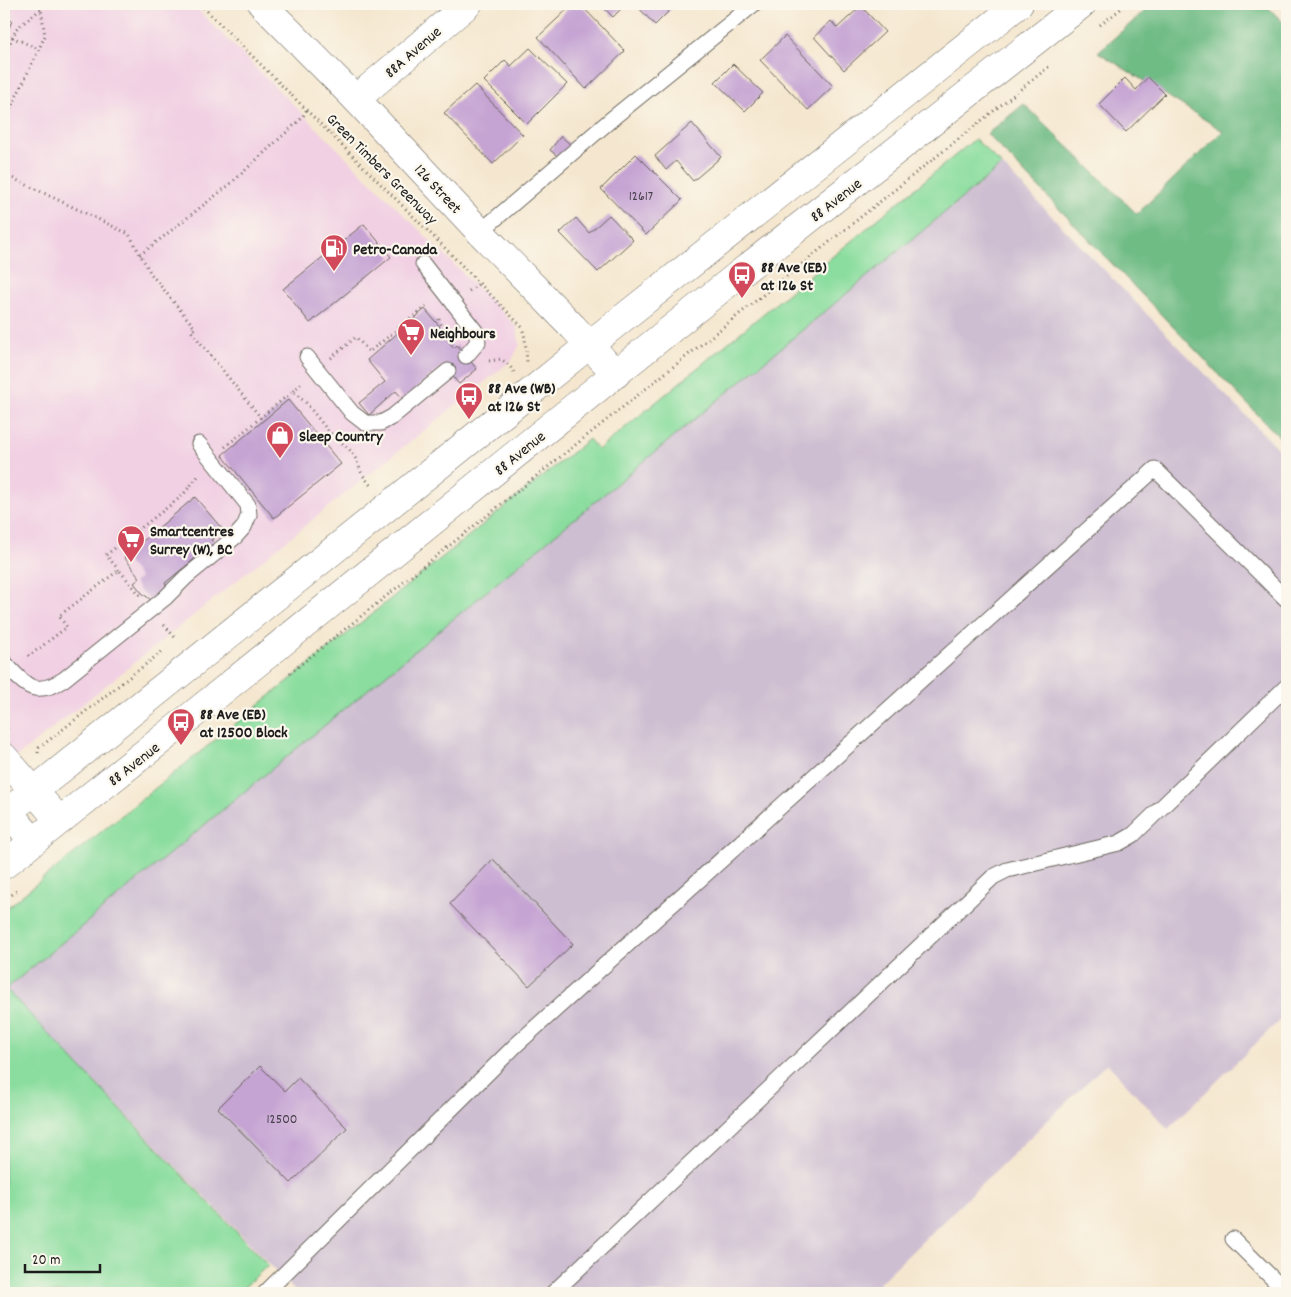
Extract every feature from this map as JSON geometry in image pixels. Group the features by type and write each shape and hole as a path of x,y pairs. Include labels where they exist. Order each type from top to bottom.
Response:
{"main road":[{"name":"126 Street","path":"262,4 356,99 480,232 590,344 616,374"},
{"name":"88A Avenue","path":"356,99 468,4"},
{"path":"33,841 5,811 34,790 590,344 1019,4"},
{"name":"88 Avenue","path":"4,865 186,721 616,374 1082,4"},
{"path":"4,757 59,820"}],"lane":[{"path":"480,232 614,117 754,4"},
{"path":"423,264 476,332 478,342 466,356"},
{"path":"307,357 358,419 372,424 381,423 392,417 448,371"},
{"path":"4,662 24,684 31,688 42,689 53,686 152,609 244,527 250,515 248,505 199,444"},
{"path":"265,1293 516,1045 1155,469 1287,600"},
{"path":"553,1293 992,877 1007,870 1120,843 1133,835 1287,686"},
{"path":"1232,1239 1287,1293"}],"path":[{"path":"4,56 17,28 41,9 43,4"},
{"name":"Green Timbers Greenway","path":"200,4 307,109 522,327 526,338 527,362"},
{"path":"1096,28 1127,4"},
{"path":"4,123 45,36 41,9"},
{"path":"12,38 38,49"},
{"path":"288,675 1058,60"},
{"path":"4,108 10,111"},
{"path":"140,255 229,185 302,118 307,109"},
{"path":"4,174 129,234 151,274 195,328 190,331 261,418"},
{"path":"317,369 356,337 369,352 428,304 438,315 480,283"},
{"path":"24,651 28,656 67,626 59,616 119,570 177,640"},
{"path":"4,901 23,886"}],"shaded area":[{"name":"Smartcentres Surrey (W), BC","path":"4,4 192,4 516,326 520,344 512,360 4,767"},
{"path":"1002,165 1287,458 1287,1013 1168,1129 1107,1063 869,1293 297,1293 6,989"}],"green space":[{"path":"1153,4 1265,4 1287,26 1287,445 987,134 1024,104 1137,214 1223,131 1098,52"},
{"path":"975,139 1002,165 6,989 268,1265 238,1293 4,1293 4,910 589,439 598,450"}],"building":[{"path":"573,4 580,4 625,51 586,89 538,37"},
{"path":"600,4 626,4 613,17"},
{"path":"635,4 668,4 672,8 655,25"},
{"path":"861,6 885,32 844,70 814,37 831,21 837,28"},
{"path":"4,17 12,21 4,39"},
{"path":"785,36 833,86 808,110 760,60"},
{"path":"530,48 567,84 527,124 484,81 505,60 511,66"},
{"path":"733,64 763,93 745,111 715,82"},
{"path":"1148,77 1165,94 1126,132 1099,104 1125,78 1136,90"},
{"path":"475,85 523,135 493,164 444,113"},
{"path":"692,123 721,157 693,181 676,161 666,170 655,156"},
{"path":"561,136 572,146 561,159 550,150"},
{"path":"636,154 682,200 646,235 601,189"},
{"path":"609,215 633,240 598,272 560,233 576,218 589,233"},
{"path":"364,224 391,257 310,323 283,289"},
{"path":"425,309 454,348 457,345 477,369 459,384 443,365 403,399 396,391 369,415 359,403 385,382 367,360"},
{"path":"288,400 341,464 274,518 222,455"},
{"path":"195,497 223,530 211,540 214,543 165,583 167,587 151,600 134,583 140,578 124,557"},
{"path":"493,859 573,944 529,986 450,904"},
{"path":"260,1066 285,1091 298,1078 347,1128 291,1183 218,1108"}],"place":[{"name":"Petro-Canada","path":"334,272"},
{"name":"88 Ave (EB) at 126 St","path":"742,299"},
{"name":"Neighbours","path":"411,356"},
{"name":"88 Ave (WB) at 126 St","path":"469,420"},
{"name":"Sleep Country","path":"280,459"},
{"name":"Smartcentres Surrey (W), BC","path":"131,563"},
{"name":"88 Ave (EB) at 12500 Block","path":"181,746"}]}
